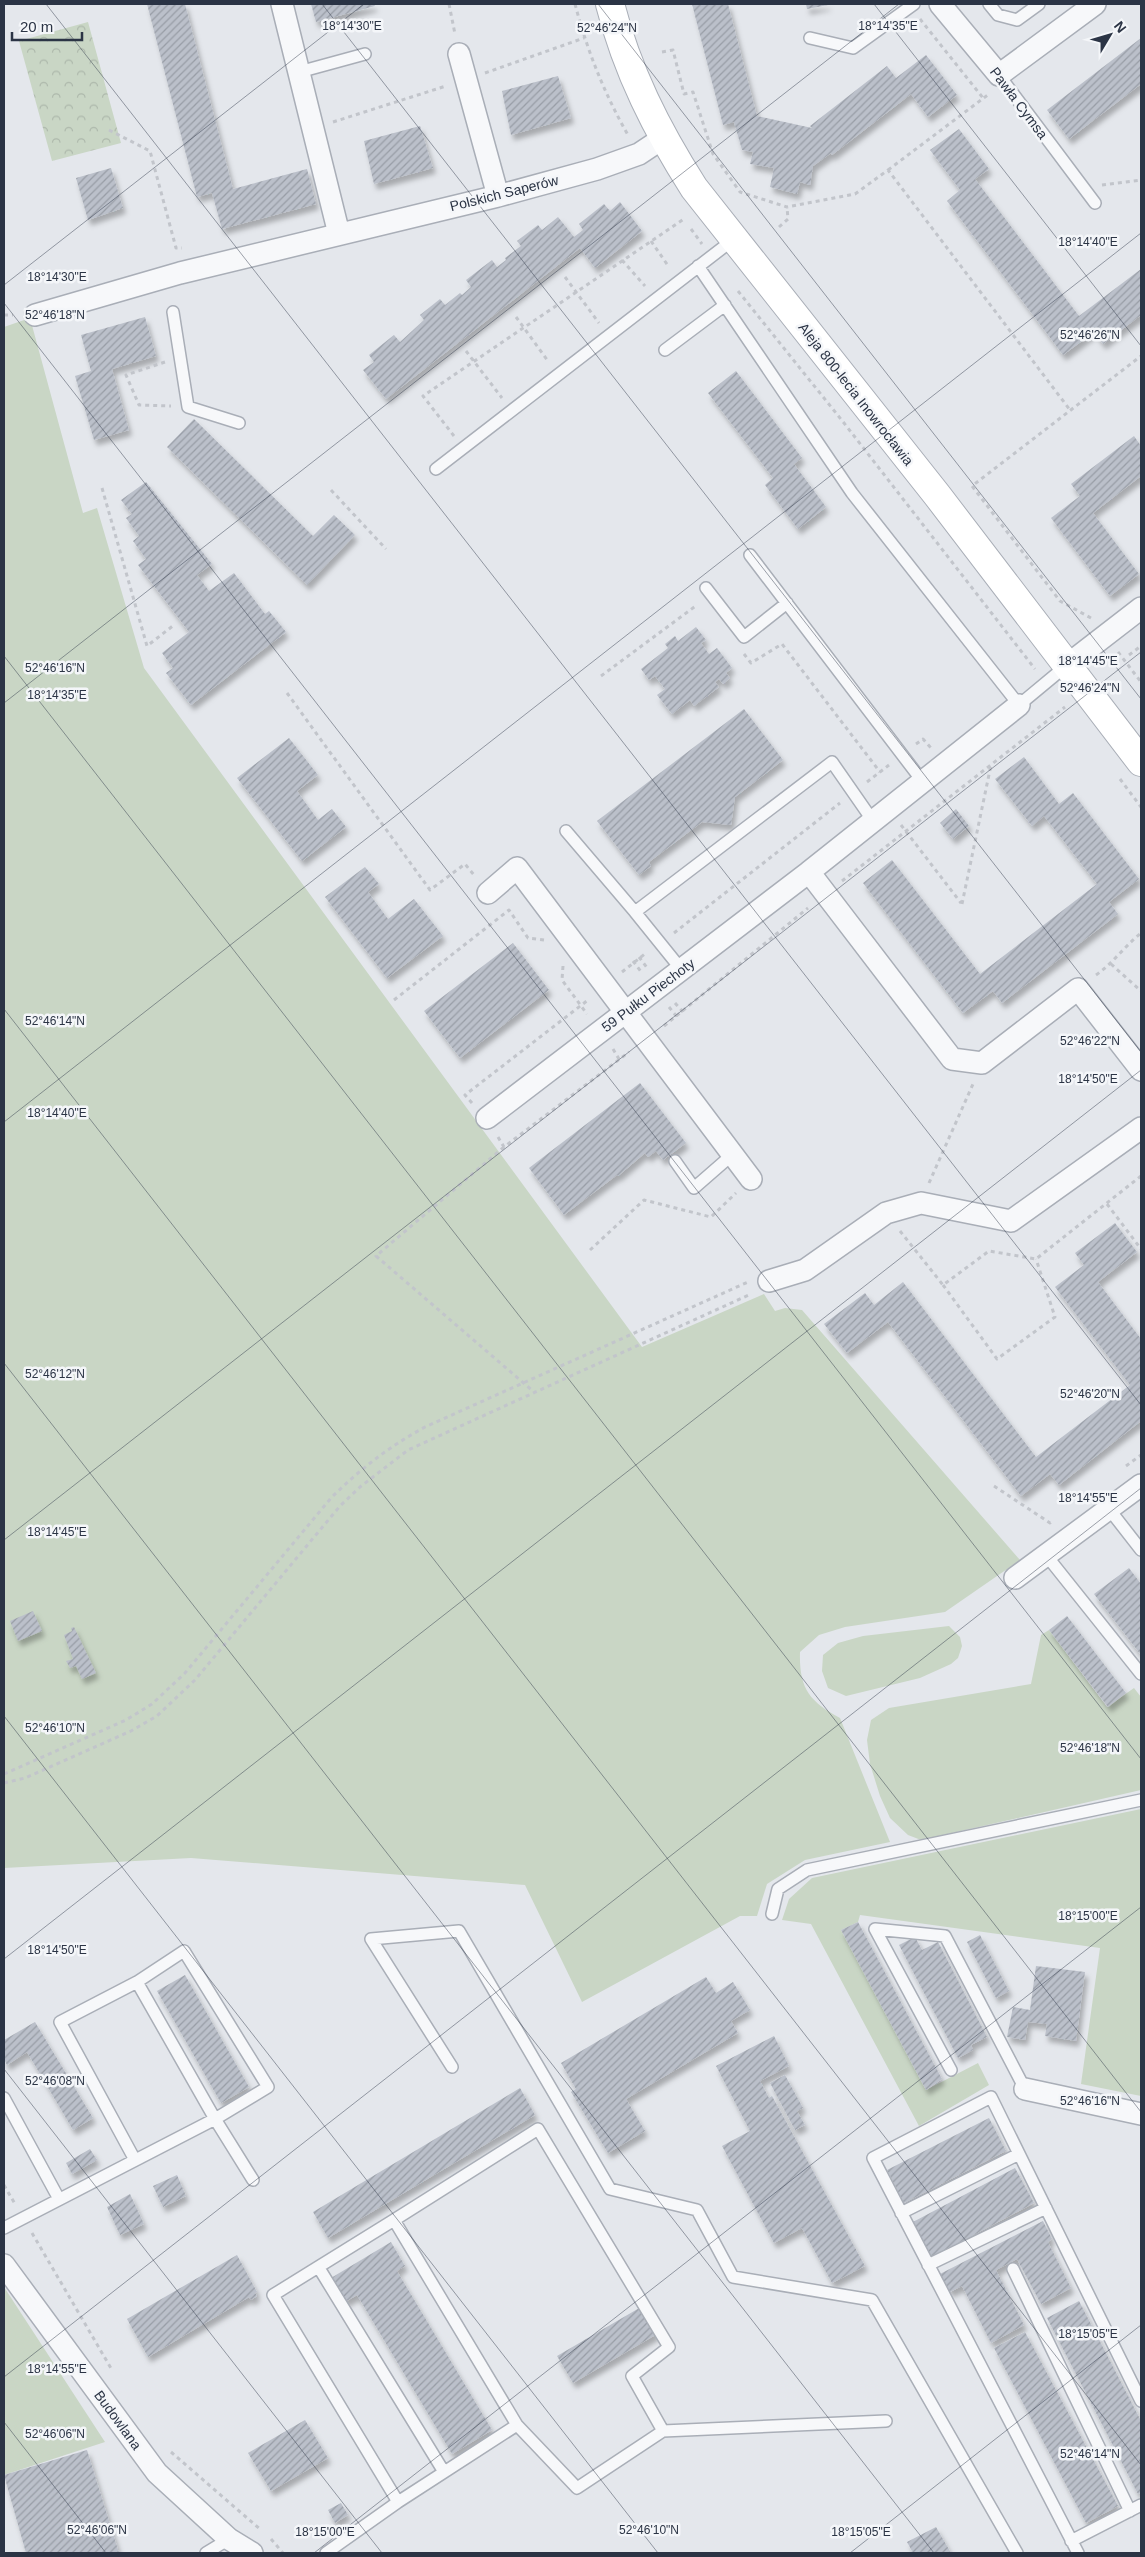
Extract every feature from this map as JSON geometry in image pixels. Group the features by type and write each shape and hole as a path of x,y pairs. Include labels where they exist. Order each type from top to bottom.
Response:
{"street":[{"path":"282,4 339,234"},
{"name":"Aleja 800-lecia Inowrocławia","path":"610,4 635,82 662,138 694,188 937,495 1141,762"},
{"name":"Pawła Cymsa","path":"940,4 999,76"},
{"path":"999,76 1095,4"},
{"path":"459,54 498,196"},
{"name":"Polskich Saperów","path":"35,316 180,272 498,196 606,166 638,154 662,138"},
{"path":"1066,666 1141,608"},
{"name":"59 Pułku Piechoty","path":"487,1118 809,872 1019,705"},
{"path":"488,892 517,868 627,1011 751,1178"},
{"path":"809,872 952,1059 982,1063 1078,989 1141,1070"},
{"path":"769,1281 805,1270 886,1213 921,1203 1011,1221 1141,1128"},
{"path":"1015,1578 1141,1485"},
{"path":"1024,2089 1141,2114"},
{"name":"Budowlana","path":"4,2265 157,2473 227,2546 252,2553"}],"lane":[{"path":"989,4 998,15 1017,20 1039,4"},
{"path":"810,38 853,48 912,5"},
{"path":"299,72 365,54"},
{"name":"Pawła Cymsa","path":"999,76 1095,203"},
{"path":"436,469 658,300 679,280 734,239"},
{"path":"698,266 852,493 1019,705 1066,666"},
{"path":"665,350 725,306"},
{"path":"173,312 188,407 239,423"},
{"path":"750,555 922,782"},
{"path":"709,591 744,637 787,603"},
{"path":"635,912 832,762 881,814"},
{"path":"566,831 682,969"},
{"path":"675,1161 694,1188 733,1154"},
{"path":"1109,1508 1141,1550"},
{"path":"1046,1555 1141,1674"},
{"path":"772,1914 778,1889 808,1870 1141,1800"},
{"path":"951,2070 875,1929 946,1936 1024,2089"},
{"path":"452,2067 371,1938 459,1931 610,2189 696,2210 733,2277 872,2300 1017,2553"},
{"path":"4,2228 215,2119 268,2087 184,1951 137,1982 60,2022 135,2160"},
{"path":"137,1982 215,2119 253,2180"},
{"path":"1078,2553 873,2158 991,2097 1141,2401"},
{"path":"4,2098 59,2199"},
{"path":"398,2502 273,2295 538,2129 669,2347 632,2376 663,2430"},
{"path":"902,2213 1019,2154"},
{"path":"928,2265 1046,2208"},
{"path":"394,2220 517,2425 577,2488 663,2430 886,2421"},
{"path":"318,2268 444,2472"},
{"path":"1013,2269 1130,2511"},
{"path":"326,2553 398,2502 517,2425"},
{"path":"1071,2541 1141,2505"},
{"path":"206,2553 227,2546"}],"path":[{"path":"449,4 459,54"},
{"path":"912,5 983,98"},
{"path":"662,52 673,50 684,94 693,92 712,154 740,192 788,207 855,194 991,92 999,76"},
{"path":"109,130 150,151 176,248 186,248"},
{"path":"888,170 1070,410"},
{"path":"1084,188 1141,180"},
{"path":"779,227 788,219 788,207"},
{"path":"464,448 423,396 684,218"},
{"path":"651,241 679,280"},
{"path":"622,260 658,300"},
{"path":"565,277 609,337"},
{"path":"516,317 559,375"},
{"path":"466,351 512,411"},
{"path":"1141,356 972,486 1060,601 1087,615 1106,636 1141,682"},
{"path":"180,357 126,375 139,405 188,407"},
{"path":"102,488 147,646 174,625"},
{"path":"331,490 386,549"},
{"path":"601,676 709,591"},
{"path":"739,648 751,663 782,644 880,772"},
{"path":"1129,655 1141,646"},
{"path":"287,692 430,890 465,864 488,892"},
{"path":"881,814 962,904 991,765"},
{"path":"394,1000 509,910 528,938 548,940"},
{"path":"1078,989 1110,964 1122,948 1141,933"},
{"path":"564,958 562,980 601,1031 619,1059"},
{"path":"1110,964 1141,991"},
{"path":"921,1203 982,1063"},
{"path":"504,1147 376,1256 534,1392"},
{"path":"590,1250 644,1200 711,1217 751,1178"},
{"path":"1106,1203 1141,1249"},
{"path":"943,1285 998,1359 1055,1317 1036,1259"},
{"path":"4,1774 126,1720 152,1704 185,1673 331,1498 352,1477 380,1454 425,1427 758,1277 769,1281 764,1289 408,1450 360,1487 340,1506 195,1680 157,1716 131,1731 32,1775 4,1783"},
{"path":"1118,1472 1141,1454"},
{"path":"994,1486 1050,1522 1058,1517"},
{"path":"4,2185 115,2376"},
{"path":"165,2446 279,2546 283,2553"}],"green space":[{"path":"88,22 121,143 52,161 19,41"},
{"path":"30,318 83,513 97,508 144,668 642,1347 764,1294 775,1311 785,1308 802,1310 1020,1560 945,1612 845,1627 819,1635 800,1652 801,1675 804,1684 813,1699 840,1718 890,1842 805,1860 767,1884 757,1916 740,1916 582,2002 525,1885 191,1858 4,1868 4,327"},
{"path":"949,1626 960,1637 962,1646 958,1658 951,1664 920,1678 846,1696 828,1688 822,1671 823,1655 838,1643 863,1636"},
{"path":"1049,1630 1107,1707 1134,1688 1141,1697 1141,1790 921,1840 908,1835 890,1818 880,1796 870,1764 867,1740 871,1720 889,1708 1031,1684 1041,1635"},
{"path":"1141,1809 1141,2096 1081,2084 1100,1948 860,1915 858,1922 841,1930 926,2090 978,2063 989,2085 919,2126 811,1924 782,1920 789,1899 812,1878"},
{"path":"4,2287 105,2442 4,2475"}],"building":[{"path":"147,4 185,4 233,189 307,169 316,204 222,229 212,193 197,197"},
{"path":"311,4 374,4 375,6 316,22"},
{"path":"692,4 728,4 757,116 812,128 810,126 887,66 896,78 926,55 957,95 928,117 911,94 832,155 831,153 813,166 810,185 800,182 797,194 770,187 774,168 750,164 753,152 742,150 734,122 723,125"},
{"path":"806,4 828,4 828,5 807,9"},
{"path":"1141,38 1141,84 1069,139 1047,110"},
{"path":"558,76 571,118 511,135 502,91"},
{"path":"420,126 433,168 374,184 364,141"},
{"path":"959,129 989,169 975,179 1079,316 1141,269 1141,315 1103,344 1094,332 1063,355 947,201 960,190 930,150"},
{"path":"111,168 123,208 88,220 76,178"},
{"path":"620,202 642,231 595,268 580,248 386,399 363,370 374,362 369,355 394,335 400,342 424,320 420,315 440,299 445,305 460,293 462,295 471,287 466,280 492,260 497,267 506,260 505,258 521,246 517,241 538,225 542,230 558,217 574,237 583,230 579,224 604,204 610,211"},
{"path":"145,317 156,356 112,369 129,430 94,440 75,376 91,371 81,335"},
{"path":"736,371 802,458 794,464 826,507 798,529 765,485 773,478 708,393"},
{"path":"194,419 313,536 334,515 355,535 307,585 167,447"},
{"path":"1134,436 1141,446 1141,476 1093,513 1139,574 1110,596 1051,518 1080,496 1071,484"},
{"path":"146,482 212,564 197,575 209,591 234,573 265,614 269,611 286,632 191,705 166,673 173,668 162,653 189,632 138,565 146,559 133,541 139,536 126,518 132,514 121,500"},
{"path":"696,627 706,640 701,643 709,654 717,648 732,668 726,673 730,678 723,684 719,679 715,682 719,687 694,706 690,700 672,714 657,695 665,689 655,676 649,680 641,669 668,648 665,644 675,636 678,641"},
{"path":"744,709 783,760 735,797 731,825 702,822 649,862 651,866 639,875 597,821"},
{"path":"289,738 318,775 297,791 318,820 332,809 346,827 302,861 237,778"},
{"path":"1024,757 1059,804 1073,793 1139,879 1109,902 1118,914 1002,1003 993,991 963,1013 863,883 892,860 980,974 1097,884 1044,816 1032,826 995,779"},
{"path":"956,809 969,826 953,839 940,823"},
{"path":"365,867 379,884 368,892 388,919 414,899 443,936 387,978 325,897"},
{"path":"513,943 549,990 460,1058 424,1011"},
{"path":"640,1083 686,1143 663,1160 656,1151 648,1157 645,1153 618,1176 564,1215 529,1168"},
{"path":"1115,1223 1137,1252 1098,1282 1141,1339 1141,1421 1059,1485 1050,1474 1021,1496 888,1322 847,1353 824,1324 865,1293 874,1305 903,1282 1036,1457 1130,1385 1055,1287 1084,1265 1075,1253"},
{"path":"1129,1568 1141,1584 1141,1655 1094,1594"},
{"path":"33,1611 42,1631 18,1641 10,1621"},
{"path":"1067,1616 1126,1693 1108,1707 1049,1630"},
{"path":"74,1627 96,1673 82,1679 76,1666 70,1668 66,1661 73,1659 64,1635 72,1631 71,1628"},
{"path":"858,1922 942,2079 926,2090 841,1930"},
{"path":"980,1935 1009,1991 996,1998 967,1942"},
{"path":"915,1937 922,1950 938,1942 987,2037 971,2045 973,2050 958,2058 899,1945"},
{"path":"1036,1966 1085,1972 1076,2041 1045,2036 1047,2024 1028,2022 1025,2040 1007,2037 1013,2007 1030,2010"},
{"path":"185,1975 249,2087 221,2103 157,1991"},
{"path":"706,1977 716,1993 733,1982 750,2010 731,2021 738,2033 626,2099 645,2131 608,2153 571,2092 576,2089 561,2063"},
{"path":"35,2022 93,2118 73,2130 27,2052 7,2065 4,2059 4,2040"},
{"path":"774,2036 789,2066 760,2081 769,2098 772,2096 865,2266 832,2283 802,2228 774,2243 722,2146 750,2131 716,2066"},
{"path":"785,2075 803,2108 797,2111 805,2125 795,2130 770,2083"},
{"path":"520,2088 535,2115 328,2238 313,2212"},
{"path":"989,2118 1006,2151 904,2203 887,2170"},
{"path":"90,2149 97,2160 72,2174 66,2163"},
{"path":"1015,2168 1034,2203 932,2257 913,2222"},
{"path":"177,2175 186,2196 163,2207 153,2186"},
{"path":"130,2194 144,2224 120,2235 107,2207"},
{"path":"1043,2221 1052,2239 1048,2242 1071,2288 1041,2304 1017,2259 996,2270 1024,2325 991,2343 962,2286 950,2292 940,2274"},
{"path":"391,2242 405,2266 397,2271 492,2430 452,2454 357,2295 345,2302 331,2278"},
{"path":"237,2255 257,2292 255,2293 257,2296 251,2300 249,2297 148,2357 127,2319"},
{"path":"1079,2301 1141,2421 1141,2492 1138,2494 1047,2318"},
{"path":"641,2307 657,2334 573,2383 557,2356"},
{"path":"1025,2332 1118,2506 1086,2523 994,2348"},
{"path":"305,2420 328,2458 271,2491 248,2453"},
{"path":"87,2450 119,2553 26,2553 4,2475"},
{"path":"341,2503 348,2515 335,2523 328,2510"},
{"path":"936,2527 951,2553 913,2553 907,2542"}]}
